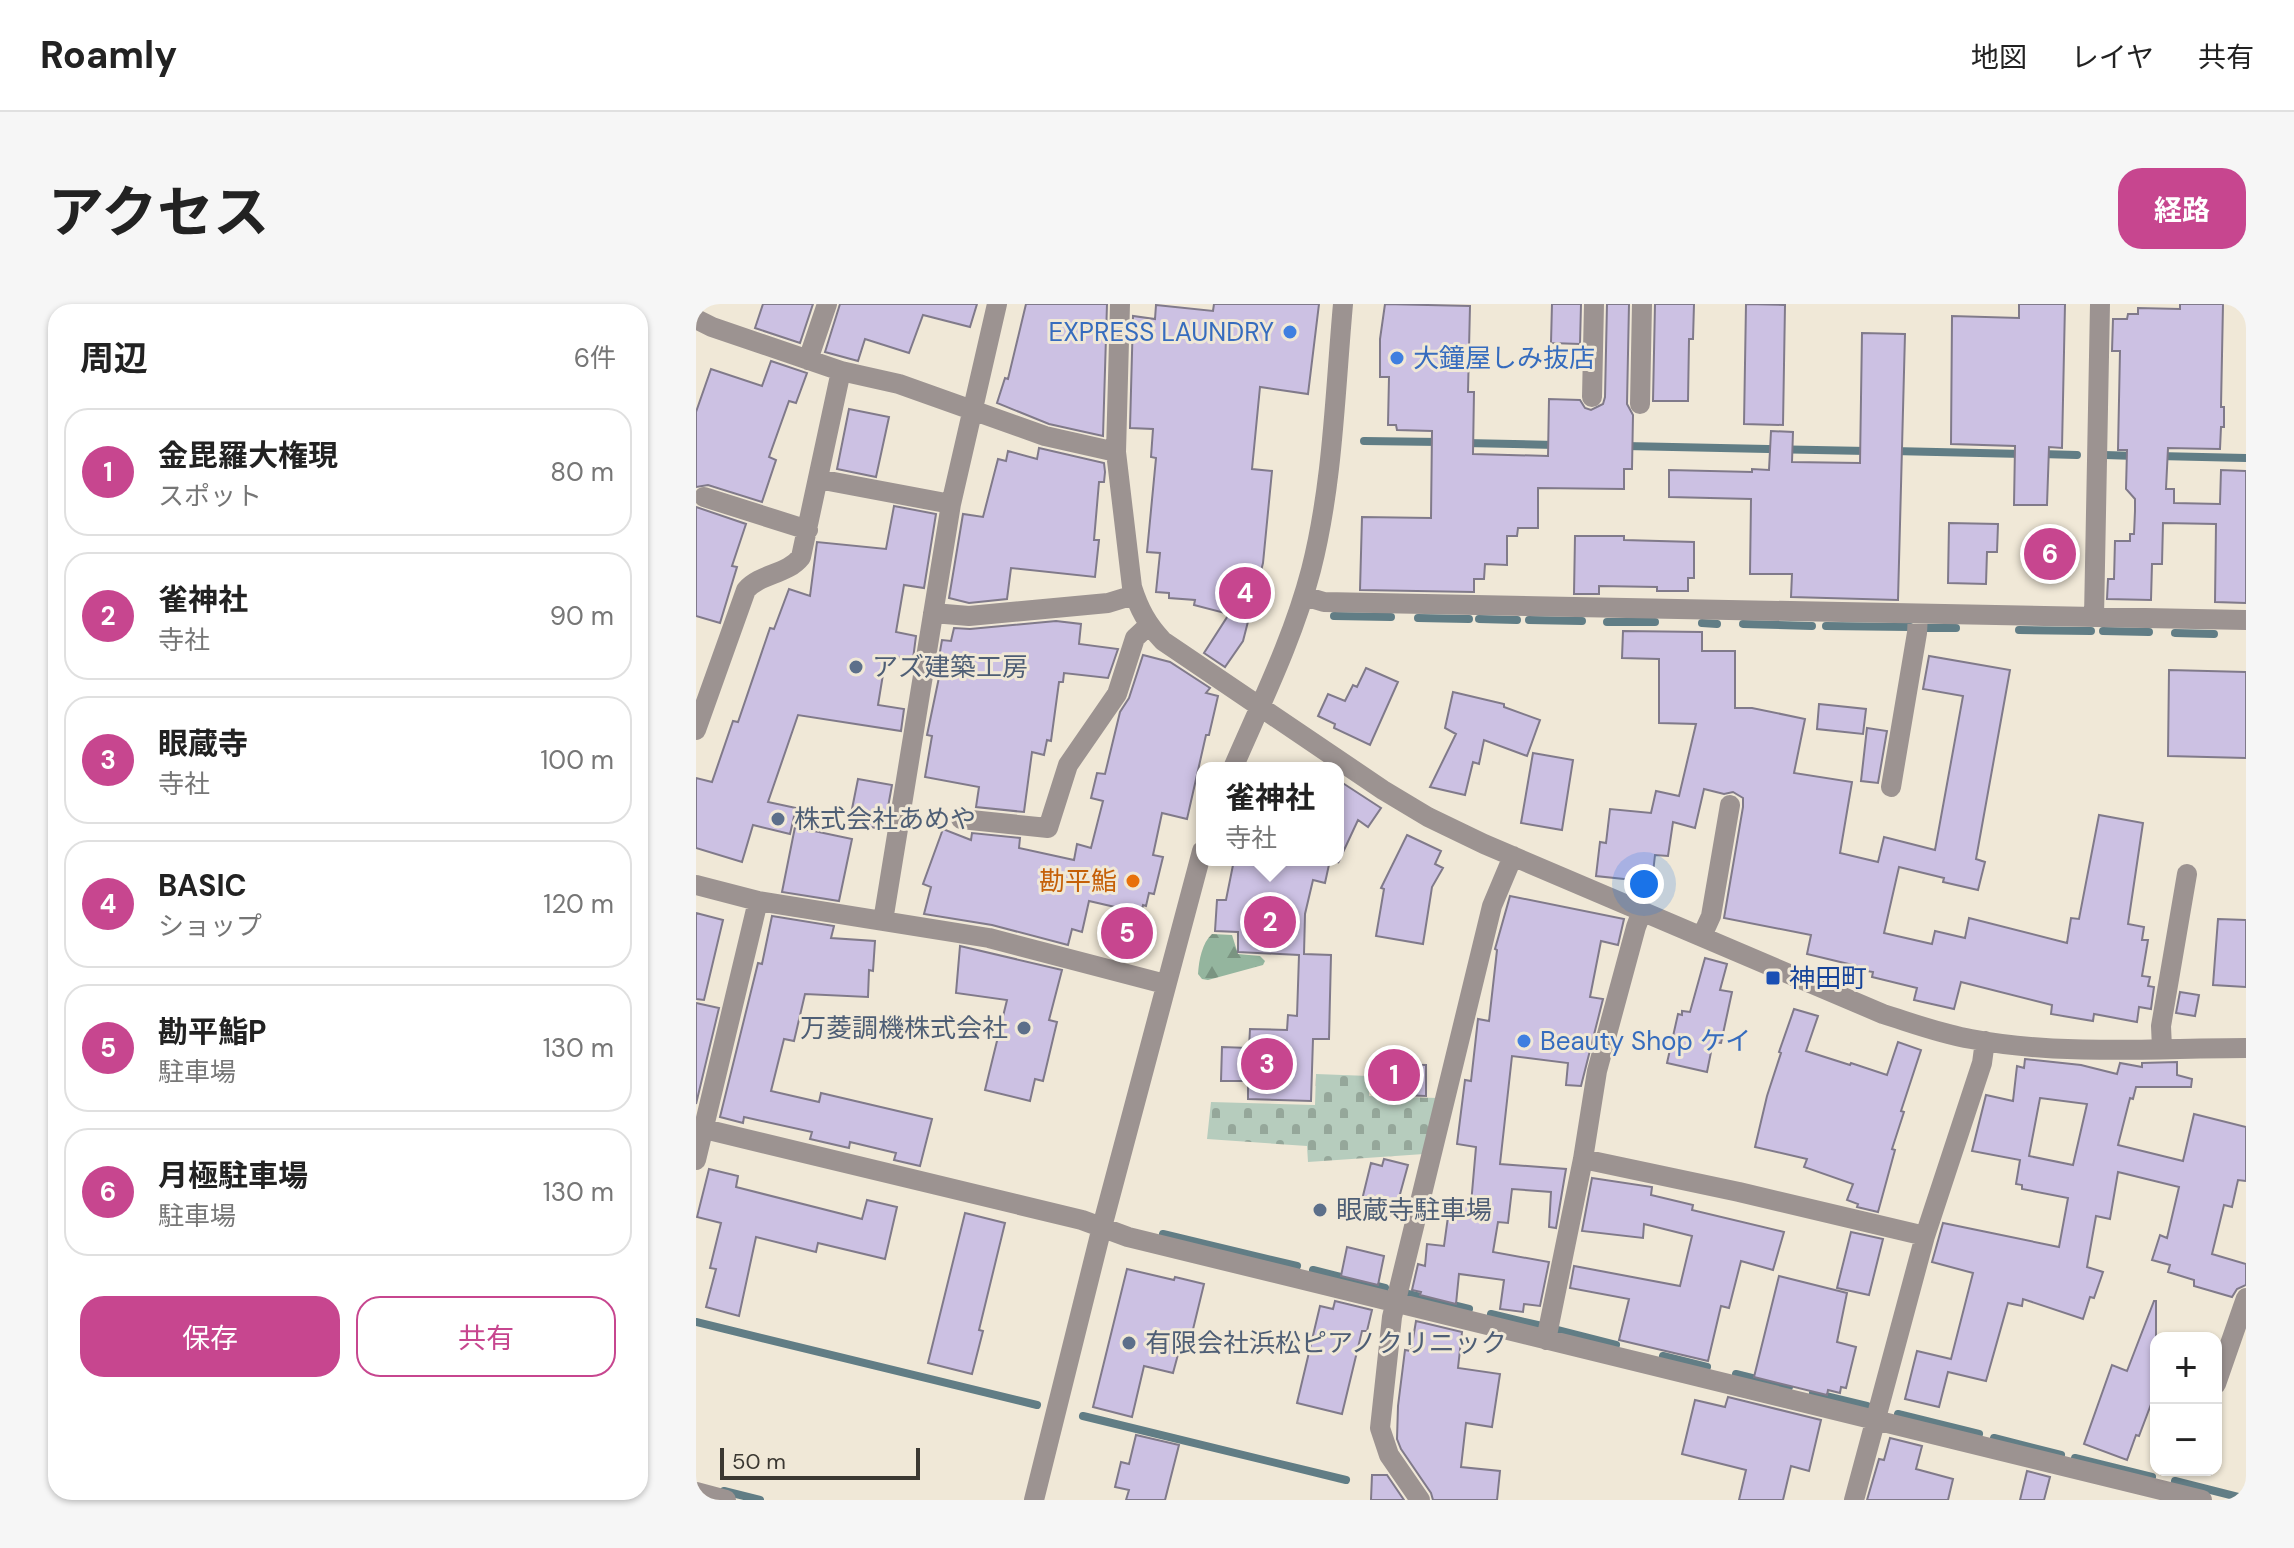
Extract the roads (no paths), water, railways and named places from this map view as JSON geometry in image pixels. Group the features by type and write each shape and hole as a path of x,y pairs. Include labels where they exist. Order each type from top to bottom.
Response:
{"street":[{"path":"808,360 827,304"},
{"path":"883,921 951,504 997,304"},
{"path":"1120,304 1116,452 1134,595 1149,625 1163,641 1343,762"},
{"path":"1236,762 1304,596 1323,510 1343,304"},
{"path":"1592,397 1594,304"},
{"path":"1640,404 1642,304"},
{"path":"2094,617 2100,304"},
{"path":"696,319 808,360 899,384 1045,436 1116,452"},
{"path":"696,730 704,681 746,590 758,580 795,564 804,549 841,371"},
{"path":"818,479 951,504"},
{"path":"704,497 808,530"},
{"path":"933,613 969,616 1108,603 1134,595"},
{"path":"1304,596 1338,602 2246,620"},
{"path":"1891,787 1918,614"},
{"path":"961,819 1048,828 1068,765 1117,694 1135,638 1149,625"},
{"path":"1344,763 1405,804 1451,829 1883,1014 1926,1028 1985,1041 2060,1048 2246,1048"},
{"path":"1702,936 1711,916 1730,805"},
{"path":"1420,1500 1389,1455 1380,1428 1394,1303 1492,906 1513,856"},
{"path":"1034,1500 1102,1227 1198,866"},
{"path":"2162,1048 2161,1026 2187,874"},
{"path":"696,885 758,901 989,938 1165,984"},
{"path":"696,1160 700,1128 758,901"},
{"path":"1546,1340 1583,1159 1597,1071 1642,911"},
{"path":"1854,1500 1925,1236 1982,1063 1985,1041"},
{"path":"700,1128 1082,1220 1128,1237 1876,1420 2164,1480 2202,1500"},
{"path":"1583,1159 1925,1236"},
{"path":"2222,1367 2246,1298"},
{"path":"696,1492 726,1500"}],"waterway":[{"path":"1364,441 1440,442"},
{"path":"1465,443 1555,445"},
{"path":"1625,446 1867,451"},
{"path":"1893,451 2023,454"},
{"path":"2041,454 2077,455"},
{"path":"2105,455 2136,456"},
{"path":"2158,456 2246,458"},
{"path":"1334,616 1391,617"},
{"path":"1418,618 1469,619"},
{"path":"1479,619 1517,620"},
{"path":"1529,620 1582,621"},
{"path":"1607,622 1655,622"},
{"path":"1702,623 1717,624"},
{"path":"1743,624 1812,626"},
{"path":"1826,626 1910,627"},
{"path":"1926,628 1956,628"},
{"path":"2019,630 2091,631"},
{"path":"2103,631 2149,632"},
{"path":"2175,633 2214,634"},
{"path":"1163,1234 1297,1266"},
{"path":"1313,1270 1385,1288"},
{"path":"1408,1294 1469,1309"},
{"path":"1491,1314 1542,1326"},
{"path":"696,1322 1037,1405"},
{"path":"1557,1330 1616,1345"},
{"path":"1663,1356 1707,1367"},
{"path":"1736,1374 1789,1387"},
{"path":"1813,1393 1867,1406"},
{"path":"1898,1414 1979,1434"},
{"path":"1083,1416 1346,1480"},
{"path":"1994,1438 2061,1455"},
{"path":"2075,1458 2152,1477"},
{"path":"2175,1481 2246,1499"},
{"path":"724,1491 760,1500"}],"place":[{"name":"EXPRESS LAUNDRY","path":"1290,332"},
{"name":"大鐘屋しみ抜店","path":"1397,358"},
{"name":"月極駐車場","path":"2050,554"},
{"name":"BASIC","path":"1245,593"},
{"name":"アズ建築工房","path":"856,667"},
{"name":"株式会社あめや","path":"778,819"},
{"name":"勘平鮨","path":"1133,881"},
{"name":"雀神社","path":"1270,922"},
{"name":"勘平鮨P","path":"1127,933"},
{"name":"神田町","path":"1773,978"},
{"name":"万菱調機株式会社","path":"1024,1028"},
{"name":"Beauty Shop ケイ","path":"1524,1041"},
{"name":"眼蔵寺","path":"1267,1064"},
{"name":"金毘羅大権現","path":"1394,1075"},
{"name":"眼蔵寺駐車場","path":"1320,1210"},
{"name":"有限会社浜松ピアノクリニック","path":"1129,1343"}]}
